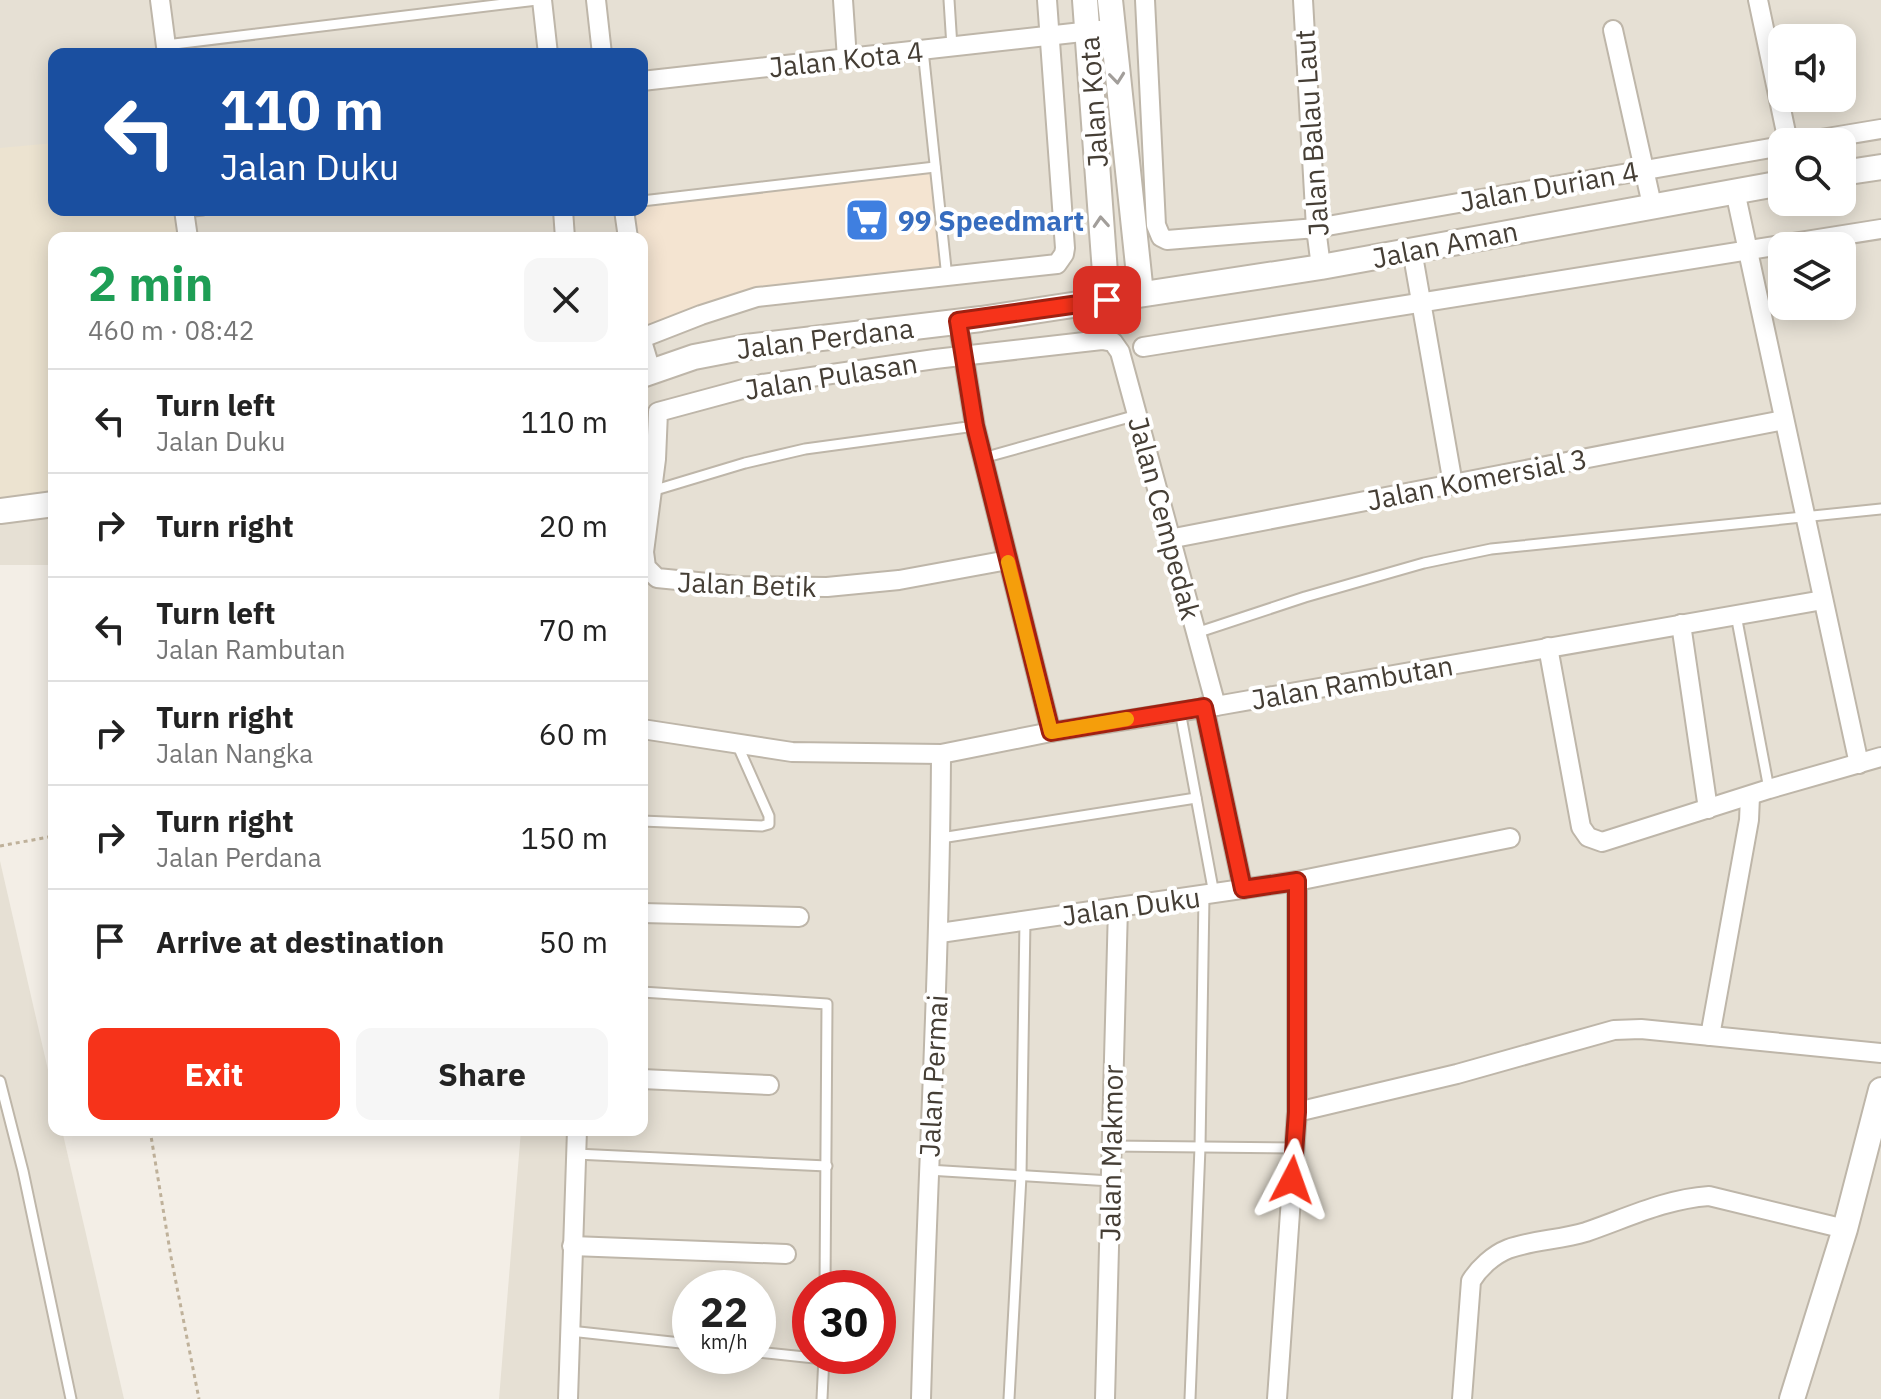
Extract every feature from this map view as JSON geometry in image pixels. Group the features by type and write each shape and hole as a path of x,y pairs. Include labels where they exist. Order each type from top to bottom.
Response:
{"street":[{"path":"160,0 166,48"},
{"path":"540,0 547,48"},
{"path":"596,0 601,48"},
{"path":"843,0 847,59"},
{"path":"648,337 701,315 757,297 1057,264 1064,254 1047,0"},
{"name":"Jalan Kota","path":"1085,0 1100,30 1141,294"},
{"name":"Jalan Kota","path":"1107,300 1100,30 1110,0"},
{"name":"Jalan Durian 4","path":"1145,0 1156,225 1161,237 1174,240 1316,228 1768,148"},
{"name":"Jalan Balau Laut","path":"1303,0 1321,267"},
{"path":"1758,0 1785,128"},
{"name":"Jalan Kota 4","path":"648,80 1100,30"},
{"path":"1613,30 1652,205"},
{"path":"1856,133 1881,129"},
{"path":"1856,171 1881,167"},
{"name":"Jalan Aman","path":"1107,300 1321,267 1768,185"},
{"path":"1735,191 1859,764"},
{"path":"1143,347 1881,229"},
{"path":"1412,250 1453,484"},
{"name":"Jalan Perdana","path":"648,372 694,357 746,347 1107,300"},
{"path":"958,321 975,426 1051,732"},
{"name":"Jalan Pulasan","path":"658,412 762,384 935,359 1102,340"},
{"name":"Jalan Cempedak","path":"1102,340 1118,346 1196,633 1243,889"},
{"name":"Jalan Betik","path":"648,524 658,412"},
{"name":"Jalan Komersial 3","path":"1169,539 1784,420"},
{"path":"0,511 48,505"},
{"name":"Jalan Betik","path":"648,569 650,574 665,581 827,587 899,580 1008,560"},
{"name":"Jalan Rambutan","path":"648,730 820,754 941,754 1051,732 1823,600"},
{"path":"1681,624 1708,809"},
{"path":"1548,647 1581,827 1588,837 1602,842 1708,809 1749,809"},
{"name":"Jalan Permai","path":"921,1399 940,933 941,754"},
{"path":"1710,1036 1749,809 1769,789 1881,757"},
{"name":"Jalan Duku","path":"940,933 1297,881 1510,838"},
{"path":"1277,1399 1297,1112 1297,881"},
{"name":"Jalan Makmor","path":"1105,1399 1118,907"},
{"path":"648,913 799,917"},
{"path":"1297,1112 1457,1074 1614,1030 1641,1029 1881,1053"},
{"path":"648,1079 769,1085"},
{"path":"1792,1399 1845,1229 1881,1090"},
{"path":"568,1399 577,1136"},
{"path":"1462,1399 1471,1281 1477,1272 1506,1250 1584,1233 1677,1200 1709,1196 1845,1229"},
{"path":"572,1246 786,1254"}],"lane":[{"path":"174,48 540,0"},
{"path":"949,0 952,47"},
{"path":"923,50 947,278"},
{"path":"648,200 935,167"},
{"path":"983,458 1137,415"},
{"path":"652,491 805,449 975,426"},
{"path":"1196,633 1305,597 1424,563 1491,549 1881,509"},
{"path":"1736,614 1769,789"},
{"path":"1180,711 1209,895 1190,1399"},
{"path":"648,821 769,824 769,816 737,744"},
{"path":"941,838 1196,798"},
{"path":"1009,1399 1021,1176 1025,920"},
{"path":"648,992 826,1002 825,1270"},
{"path":"0,1081 23,1171 71,1399"},
{"path":"1111,1146 1294,1148"},
{"path":"576,1154 827,1166"},
{"path":"928,1170 1111,1181"},
{"path":"570,1331 672,1342"},
{"path":"822,1399 823,1374"}],"path":[{"path":"0,846 48,837"},
{"path":"151,1136 199,1399"}],"shaded area":[{"path":"0,0 1881,0 1881,1399 499,1399 521,1136 648,1136 648,232 48,232 48,565 0,565"},
{"path":"48,144 48,216 185,216 185,232 48,232 48,493 0,499 0,148"},
{"path":"939,163 952,285 757,303 648,343 648,232 621,232 619,216 648,216 648,196"},
{"path":"0,861 48,1070 48,1136 63,1136 124,1399 0,1399"}],"slow traffic":[{"path":"1008,562 1051,732 1127,719"}],"place":[{"name":"99 Speedmart","path":"867,220"}],"route":[{"path":"1107,300 958,321 975,426 1051,732 1204,707 1243,889 1297,881 1297,1112 1292,1180"}]}
